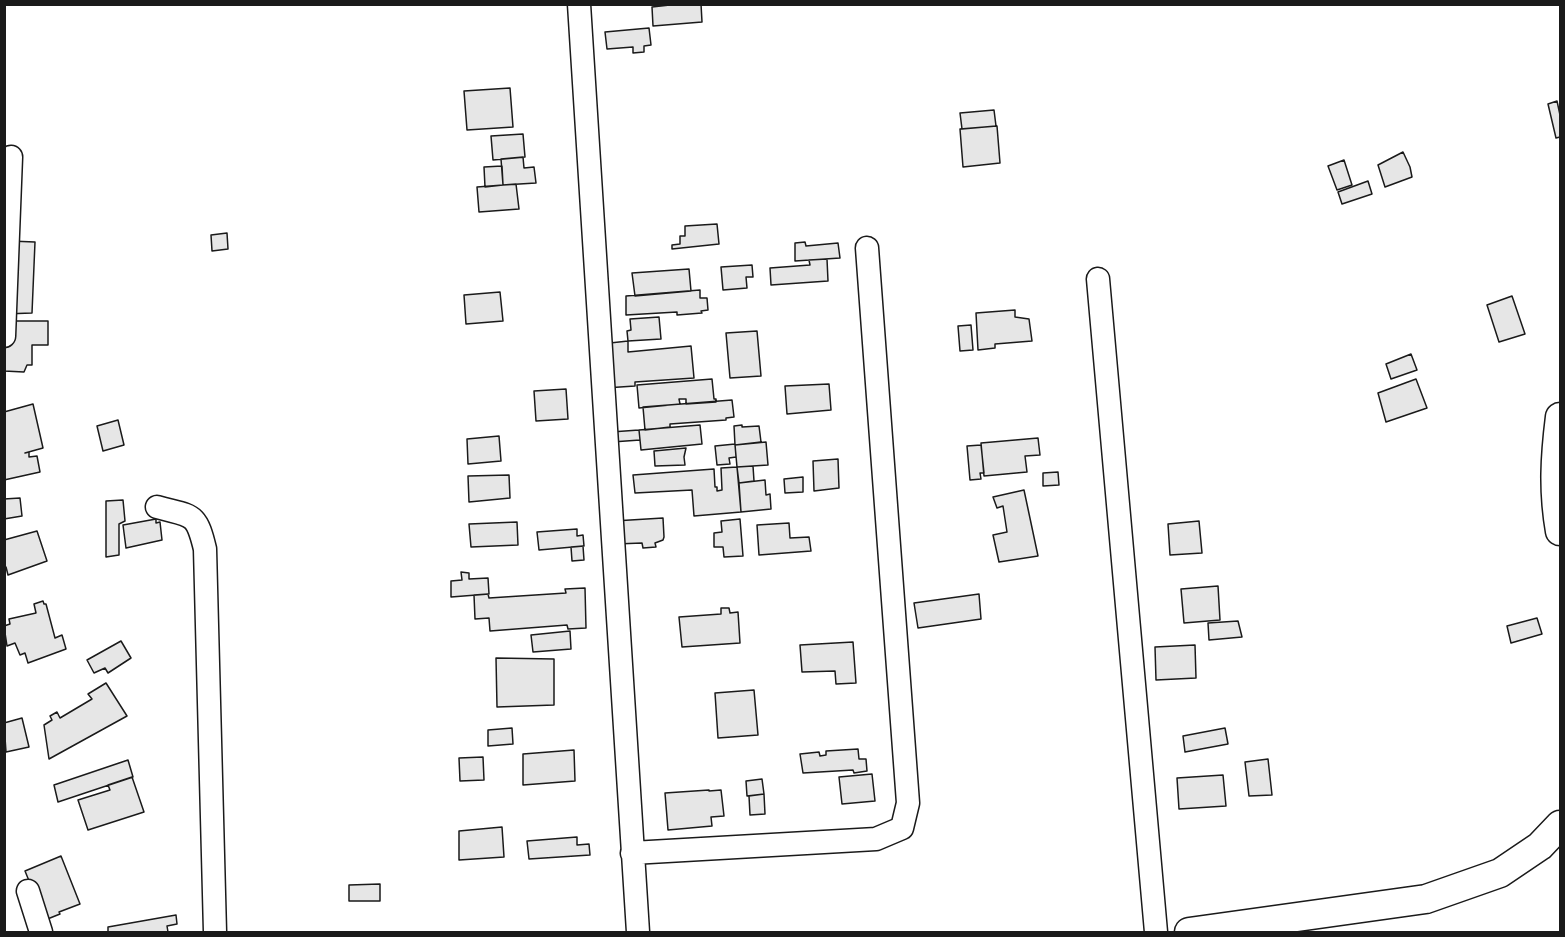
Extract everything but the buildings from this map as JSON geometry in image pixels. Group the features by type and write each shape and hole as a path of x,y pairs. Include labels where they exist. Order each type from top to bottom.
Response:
{"street":[{"path":"579,4 639,933"},
{"path":"4,336 11,157"},
{"path":"633,854 876,839 902,828 908,804 867,248"},
{"path":"1098,279 1156,933"},
{"path":"1560,417 1555,459 1556,507 1560,531"},
{"path":"157,507 191,516 200,527 205,549 215,933"},
{"path":"1189,933 1426,899 1500,873 1550,844 1560,825"},
{"path":"28,891 41,933"}]}
